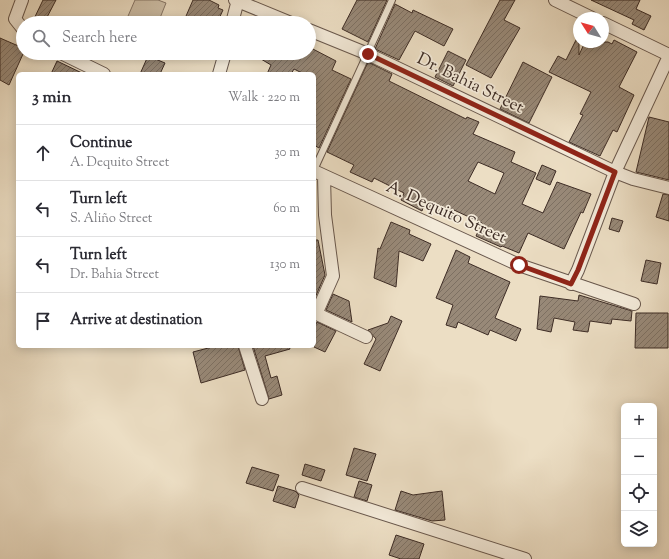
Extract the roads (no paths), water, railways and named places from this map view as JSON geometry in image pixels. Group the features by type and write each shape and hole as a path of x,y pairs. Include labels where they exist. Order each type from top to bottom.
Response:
{"street":[{"path":"16,16 22,0"},
{"path":"234,16 237,0 275,16"},
{"path":"555,0 580,12"},
{"path":"571,284 578,270 615,172 669,55 609,26"},
{"name":"Dr. Bahia Street","path":"316,33 368,54 615,172 633,179 669,188"},
{"path":"75,60 100,72"},
{"path":"220,72 223,60"},
{"path":"317,173 326,215 333,276 317,312 319,315 366,337"},
{"name":"A. Dequito Street","path":"317,173 519,265 571,284 634,304"},
{"path":"246,348 262,399"},
{"path":"302,488 525,559"}],"lane":[{"path":"317,173 392,0"}]}
